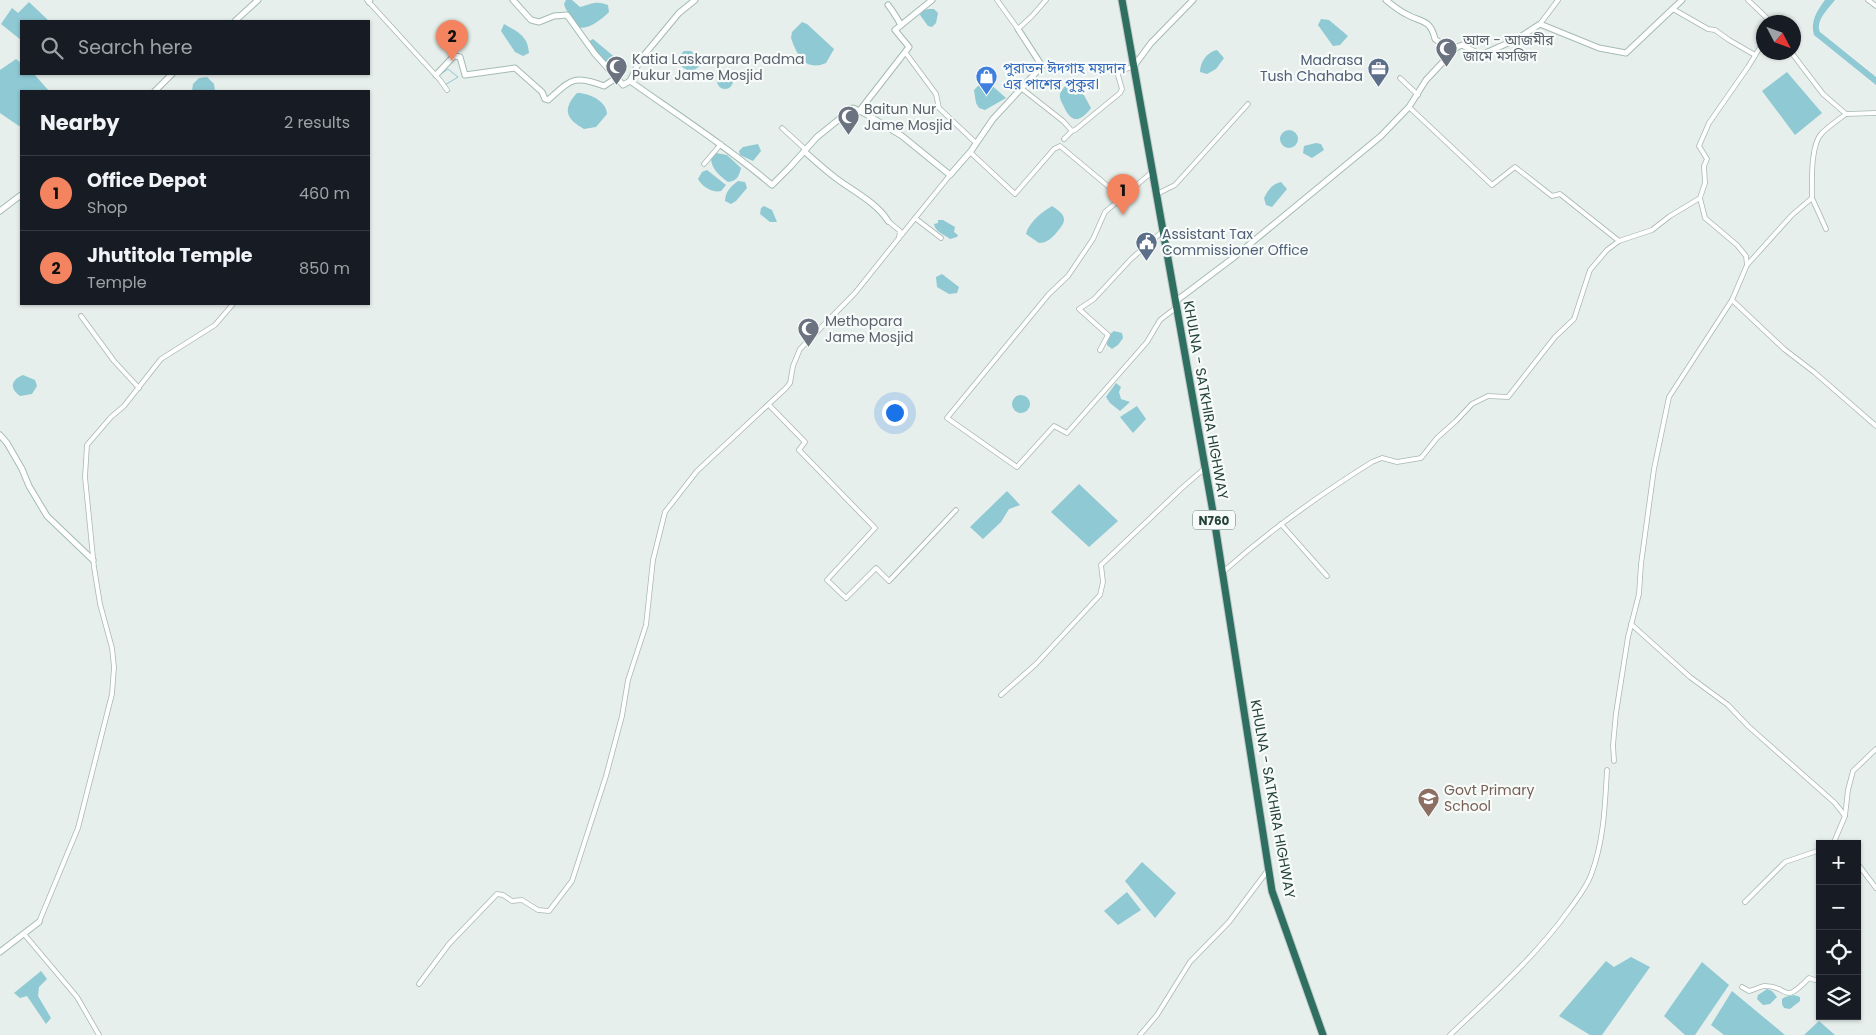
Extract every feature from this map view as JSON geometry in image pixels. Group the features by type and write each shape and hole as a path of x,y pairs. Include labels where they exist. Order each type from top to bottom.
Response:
{"highway":[{"name":"KHULNA - SATKHIRA HIGHWAY","path":"1122,0 1223,572 1272,891 1323,1035"}],"street":[{"path":"236,20 258,0"},
{"path":"513,0 531,20 539,22 554,16 567,15 583,39 623,85 630,81 640,60 679,13 695,0"},
{"path":"860,110 909,47 895,30 932,0"},
{"path":"419,984 449,944 496,894 503,895 512,901 522,900 538,910 549,911 572,881 606,776 622,716 628,680 639,652 646,625 653,560 665,512 697,471 769,405 790,383 793,366 800,349 855,292 970,152 993,119 1042,66 997,0"},
{"path":"1018,29 1046,0"},
{"path":"1064,139 1072,130 1075,130 1120,93 1122,89 1118,75 1119,72 1134,66 1151,43 1193,0"},
{"path":"1386,0 1408,16 1423,20 1433,30 1435,39 1452,51"},
{"path":"1152,172 1105,212 1093,239 1068,276 1049,294 947,418 1017,467 1054,426 1067,433 1148,342 1160,320 1177,304 1341,166 1361,153 1409,107 1426,80 1452,51 1462,45 1481,55 1517,39 1540,24 1558,0"},
{"path":"1540,24 1599,48 1626,53 1682,0"},
{"path":"1748,0 1764,15"},
{"path":"1868,0 1876,6"},
{"path":"368,1 436,74 447,90"},
{"path":"888,5 894,11 896,19 901,25"},
{"path":"1673,9 1708,29 1716,30 1755,55 1704,132 1699,146 1707,159 1704,166 1705,183 1700,198 1706,218 1746,256 1747,265"},
{"path":"905,52 936,94 939,108 976,142"},
{"path":"436,74 454,56 460,57 465,75 515,68 542,92 545,99 548,100 568,83 583,78 604,86 616,78"},
{"path":"1797,60 1823,94 1846,114"},
{"path":"156,90 171,75"},
{"path":"1400,78 1418,95"},
{"path":"630,81 721,144 772,185 817,137 853,108 860,110 902,136 950,175"},
{"path":"1021,88 1072,130"},
{"path":"1156,194 1175,185 1248,104"},
{"path":"1409,107 1492,185 1515,167 1552,196 1560,194 1619,241"},
{"path":"1826,229 1812,198 1811,177 1816,143 1820,134 1846,114 1876,113"},
{"path":"782,128 833,175 863,196 885,216 900,231 900,238"},
{"path":"704,164 721,144"},
{"path":"970,152 1015,194 1054,149 1060,146 1122,197"},
{"path":"0,211 20,197"},
{"path":"1223,572 1306,504 1372,462 1382,458 1397,462 1421,458 1436,438 1472,404 1488,396 1508,397 1555,337 1574,319 1590,270 1607,250 1619,241 1652,230 1670,216 1700,198"},
{"path":"1614,761 1613,745 1616,713 1631,624 1639,594 1641,564 1654,469 1669,398 1732,300 1747,265 1792,215 1812,198"},
{"path":"915,218 941,238"},
{"path":"1100,350 1108,335 1079,309 1094,298 1131,259 1163,231"},
{"path":"1732,300 1784,348 1876,426"},
{"path":"0,952 38,922 78,828 112,694 113,657 100,604 93,560 85,477 87,445 111,417 124,406 161,359 215,325 232,305"},
{"path":"81,316 114,361 139,388"},
{"path":"811,326 817,332"},
{"path":"769,405 805,442 799,450 876,528 828,580 846,598 876,568 889,581 956,510"},
{"path":"0,435 7,443 47,516 93,560"},
{"path":"1001,694 1036,664 1100,595 1103,582 1101,565 1205,468"},
{"path":"1281,524 1327,576"},
{"path":"1631,624 1690,677 1728,705 1748,726 1835,803 1845,816"},
{"path":"1835,840 1845,816 1848,790 1853,771 1876,749"},
{"path":"1450,1035 1500,989 1543,943 1587,886 1604,825 1607,770"},
{"path":"1745,902 1785,862 1816,851"},
{"path":"1140,1035 1157,1015 1190,962 1229,922 1269,868"},
{"path":"1861,868 1876,888"},
{"path":"24,934 77,997 98,1035"},
{"path":"1742,987 1749,991 1762,986 1790,994 1797,991 1809,978 1816,980"}],"water":[{"path":"566,0 572,0 580,7 594,3 608,5 609,12 591,26 578,27 565,7"},
{"path":"1825,0 1835,0 1821,19 1819,24 1820,32 1876,77 1876,85 1814,35 1814,21 1817,12"},
{"path":"29,2 48,20 20,20 20,39 1,24 12,8 18,13"},
{"path":"934,9 938,13 936,23 932,27 928,26 920,15 922,11"},
{"path":"1321,19 1329,20 1348,36 1340,45 1333,46 1318,25"},
{"path":"802,22 807,24 834,49 826,63 819,65 807,64 799,56 791,38 792,32"},
{"path":"504,24 524,38 527,42 529,53 523,56 515,52 501,31"},
{"path":"593,39 624,63 617,73 611,72 588,42"},
{"path":"1217,50 1224,58 1216,69 1207,74 1200,72 1205,58"},
{"path":"684,51 691,51 700,59 702,63 699,67 687,70 678,63 679,56"},
{"path":"16,59 20,62 20,75 35,75 48,90 20,90 20,126 0,113 0,70"},
{"path":"1787,72 1822,113 1795,135 1762,91"},
{"path":"725,73 733,81 725,89 717,81"},
{"path":"207,77 214,84 215,90 192,90 193,84 199,78"},
{"path":"988,82 1006,98 985,110 979,108 976,103 974,90"},
{"path":"1070,82 1080,88 1091,108 1078,119 1074,119 1068,114 1060,98 1062,90"},
{"path":"577,93 596,98 606,109 607,114 596,127 584,129 570,117 568,113 569,104"},
{"path":"1289,130 1295,133 1298,139 1295,145 1289,148 1283,145 1280,139 1283,133"},
{"path":"1316,143 1321,144 1324,150 1312,158 1303,153 1304,146"},
{"path":"758,144 761,151 753,161 740,155 739,151 743,147"},
{"path":"716,153 727,155 741,168 736,179 728,182 716,172 711,158"},
{"path":"707,170 726,185 721,191 705,187 698,179 702,172"},
{"path":"738,181 745,182 747,188 731,204 725,201 726,195"},
{"path":"1281,182 1287,189 1272,207 1266,205 1264,198 1267,192"},
{"path":"764,206 772,210 777,222 770,222 760,214 761,208"},
{"path":"1052,206 1063,215 1063,224 1051,238 1039,243 1026,234 1033,221"},
{"path":"938,220 943,220 955,227 954,232 958,235 957,237 950,239 938,231 934,224 938,223"},
{"path":"942,274 959,287 957,293 949,294 937,287 936,277"},
{"path":"1114,331 1122,333 1123,338 1112,349 1107,343"},
{"path":"23,375 35,380 37,386 32,394 20,396 14,390 13,384 16,379"},
{"path":"1116,383 1121,387 1119,392 1121,399 1130,402 1120,411 1106,397"},
{"path":"1021,395 1027,398 1030,404 1027,410 1021,413 1015,410 1012,404 1015,398"},
{"path":"1137,406 1146,419 1133,433 1120,417"},
{"path":"1079,484 1118,521 1089,547 1051,512"},
{"path":"1007,491 1020,505 1009,509 1001,522 983,539 970,527"},
{"path":"1142,862 1176,893 1155,918 1125,881"},
{"path":"1127,892 1141,910 1118,925 1104,911"},
{"path":"1631,957 1650,967 1602,1035 1590,1035 1559,1016 1606,961 1614,967"},
{"path":"1702,962 1729,985 1695,1035 1685,1035 1664,1016"},
{"path":"41,971 47,979 39,987 38,996 51,1018 46,1024 27,996 20,998 14,993"},
{"path":"1767,989 1772,991 1777,997 1770,1004 1763,1005 1757,999 1758,995"},
{"path":"1732,991 1785,1035 1724,1035 1711,1025"},
{"path":"1794,995 1800,997 1800,1001 1790,1009 1784,1008 1782,999"},
{"path":"1819,1021 1835,1035 1804,1035"}],"waterway":[{"path":"438,76 448,69 458,77 445,85"}],"place":[{"name":"Jhutitola Temple","path":"452,61"},
{"name":"আল - আজমীর জামে মসজিদ","path":"1447,67"},
{"name":"Katia Laskarpara Padma Pukur Jame Mosjid","path":"616,86"},
{"name":"Madrasa Tush Chahaba","path":"1379,87"},
{"name":"পুরাতন ঈদগাহ ময়দান এর পাশের পুকুর।","path":"987,95"},
{"name":"Baitun Nur Jame Mosjid","path":"848,136"},
{"name":"Office Depot","path":"1123,215"},
{"name":"Assistant Tax Commissioner Office","path":"1146,261"},
{"name":"Methopara Jame Mosjid","path":"809,348"},
{"name":"Govt Primary School","path":"1428,817"}]}
